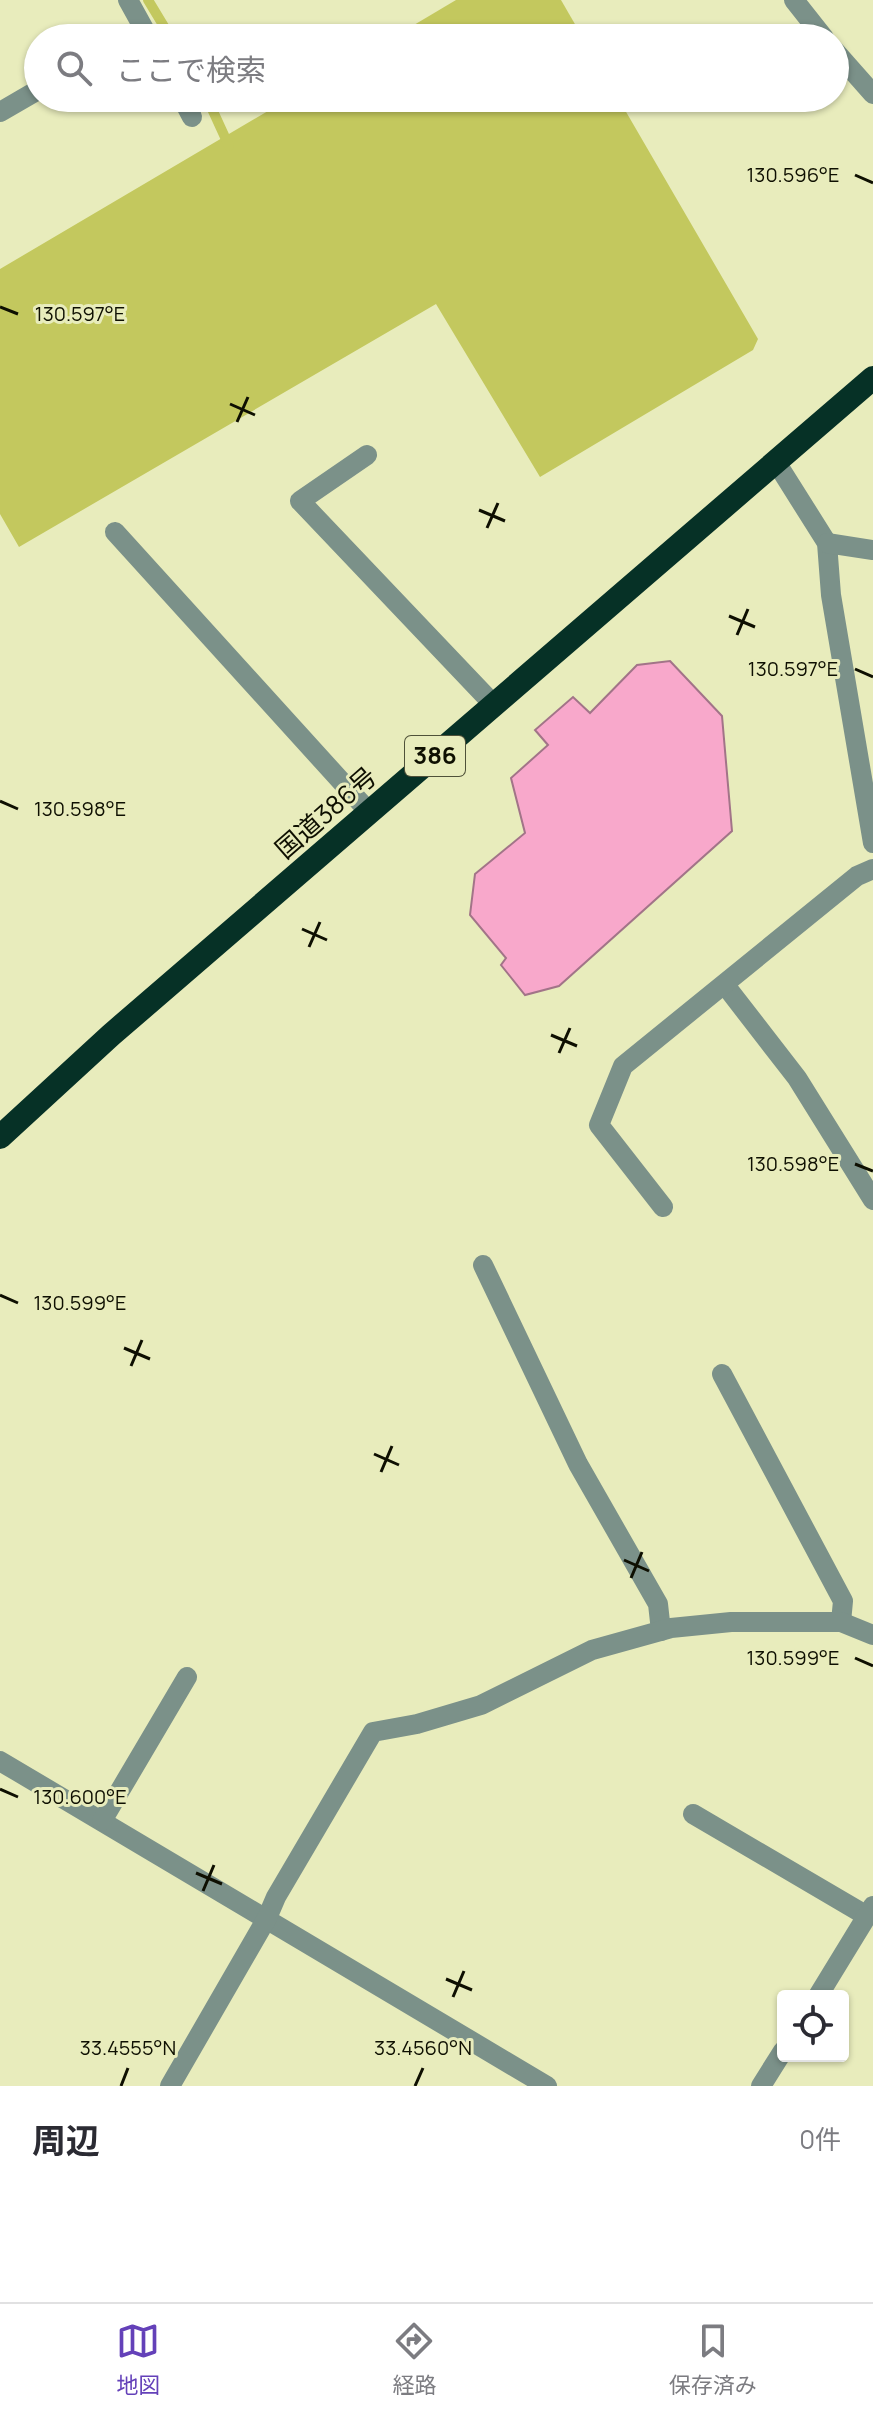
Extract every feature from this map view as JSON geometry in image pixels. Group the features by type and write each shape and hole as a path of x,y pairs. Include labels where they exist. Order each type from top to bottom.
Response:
{"highway":[{"name":"国道386号","path":"0,1137 111,1035 873,378"}],"street":[{"path":"128,0 137,24"},
{"path":"794,0 813,24"},
{"path":"849,67 873,94"},
{"path":"0,112 24,98"},
{"path":"189,112 192,117"},
{"path":"367,455 300,501 494,705"},
{"path":"776,462 827,543 831,595 873,843"},
{"path":"115,532 370,813"},
{"path":"827,543 873,550"},
{"path":"663,1207 599,1125 623,1066 857,876 873,869"},
{"path":"725,985 797,1078 873,1200"},
{"path":"483,1265 578,1464 658,1604 661,1631"},
{"path":"722,1374 843,1601 841,1622"},
{"path":"170,2086 373,1732 417,1724 481,1705 592,1650 661,1631 731,1622 841,1622 873,1635"},
{"path":"102,1821 187,1677"},
{"path":"0,1761 547,2086"},
{"path":"693,1814 868,1921 822,1990"},
{"path":"761,2086 777,2061"}],"shaded area":[{"path":"456,0 561,0 575,24 416,24"},
{"path":"266,112 626,112 758,339 753,350 540,477 436,304 19,547 0,514 0,269"}],"building":[{"path":"670,661 722,716 732,831 559,986 525,995 501,965 506,958 470,915 475,874 525,833 511,778 548,745 535,730 573,697 590,713 637,665"}],"waterway":[{"path":"148,0 163,24"},
{"path":"213,112 229,146"}]}
